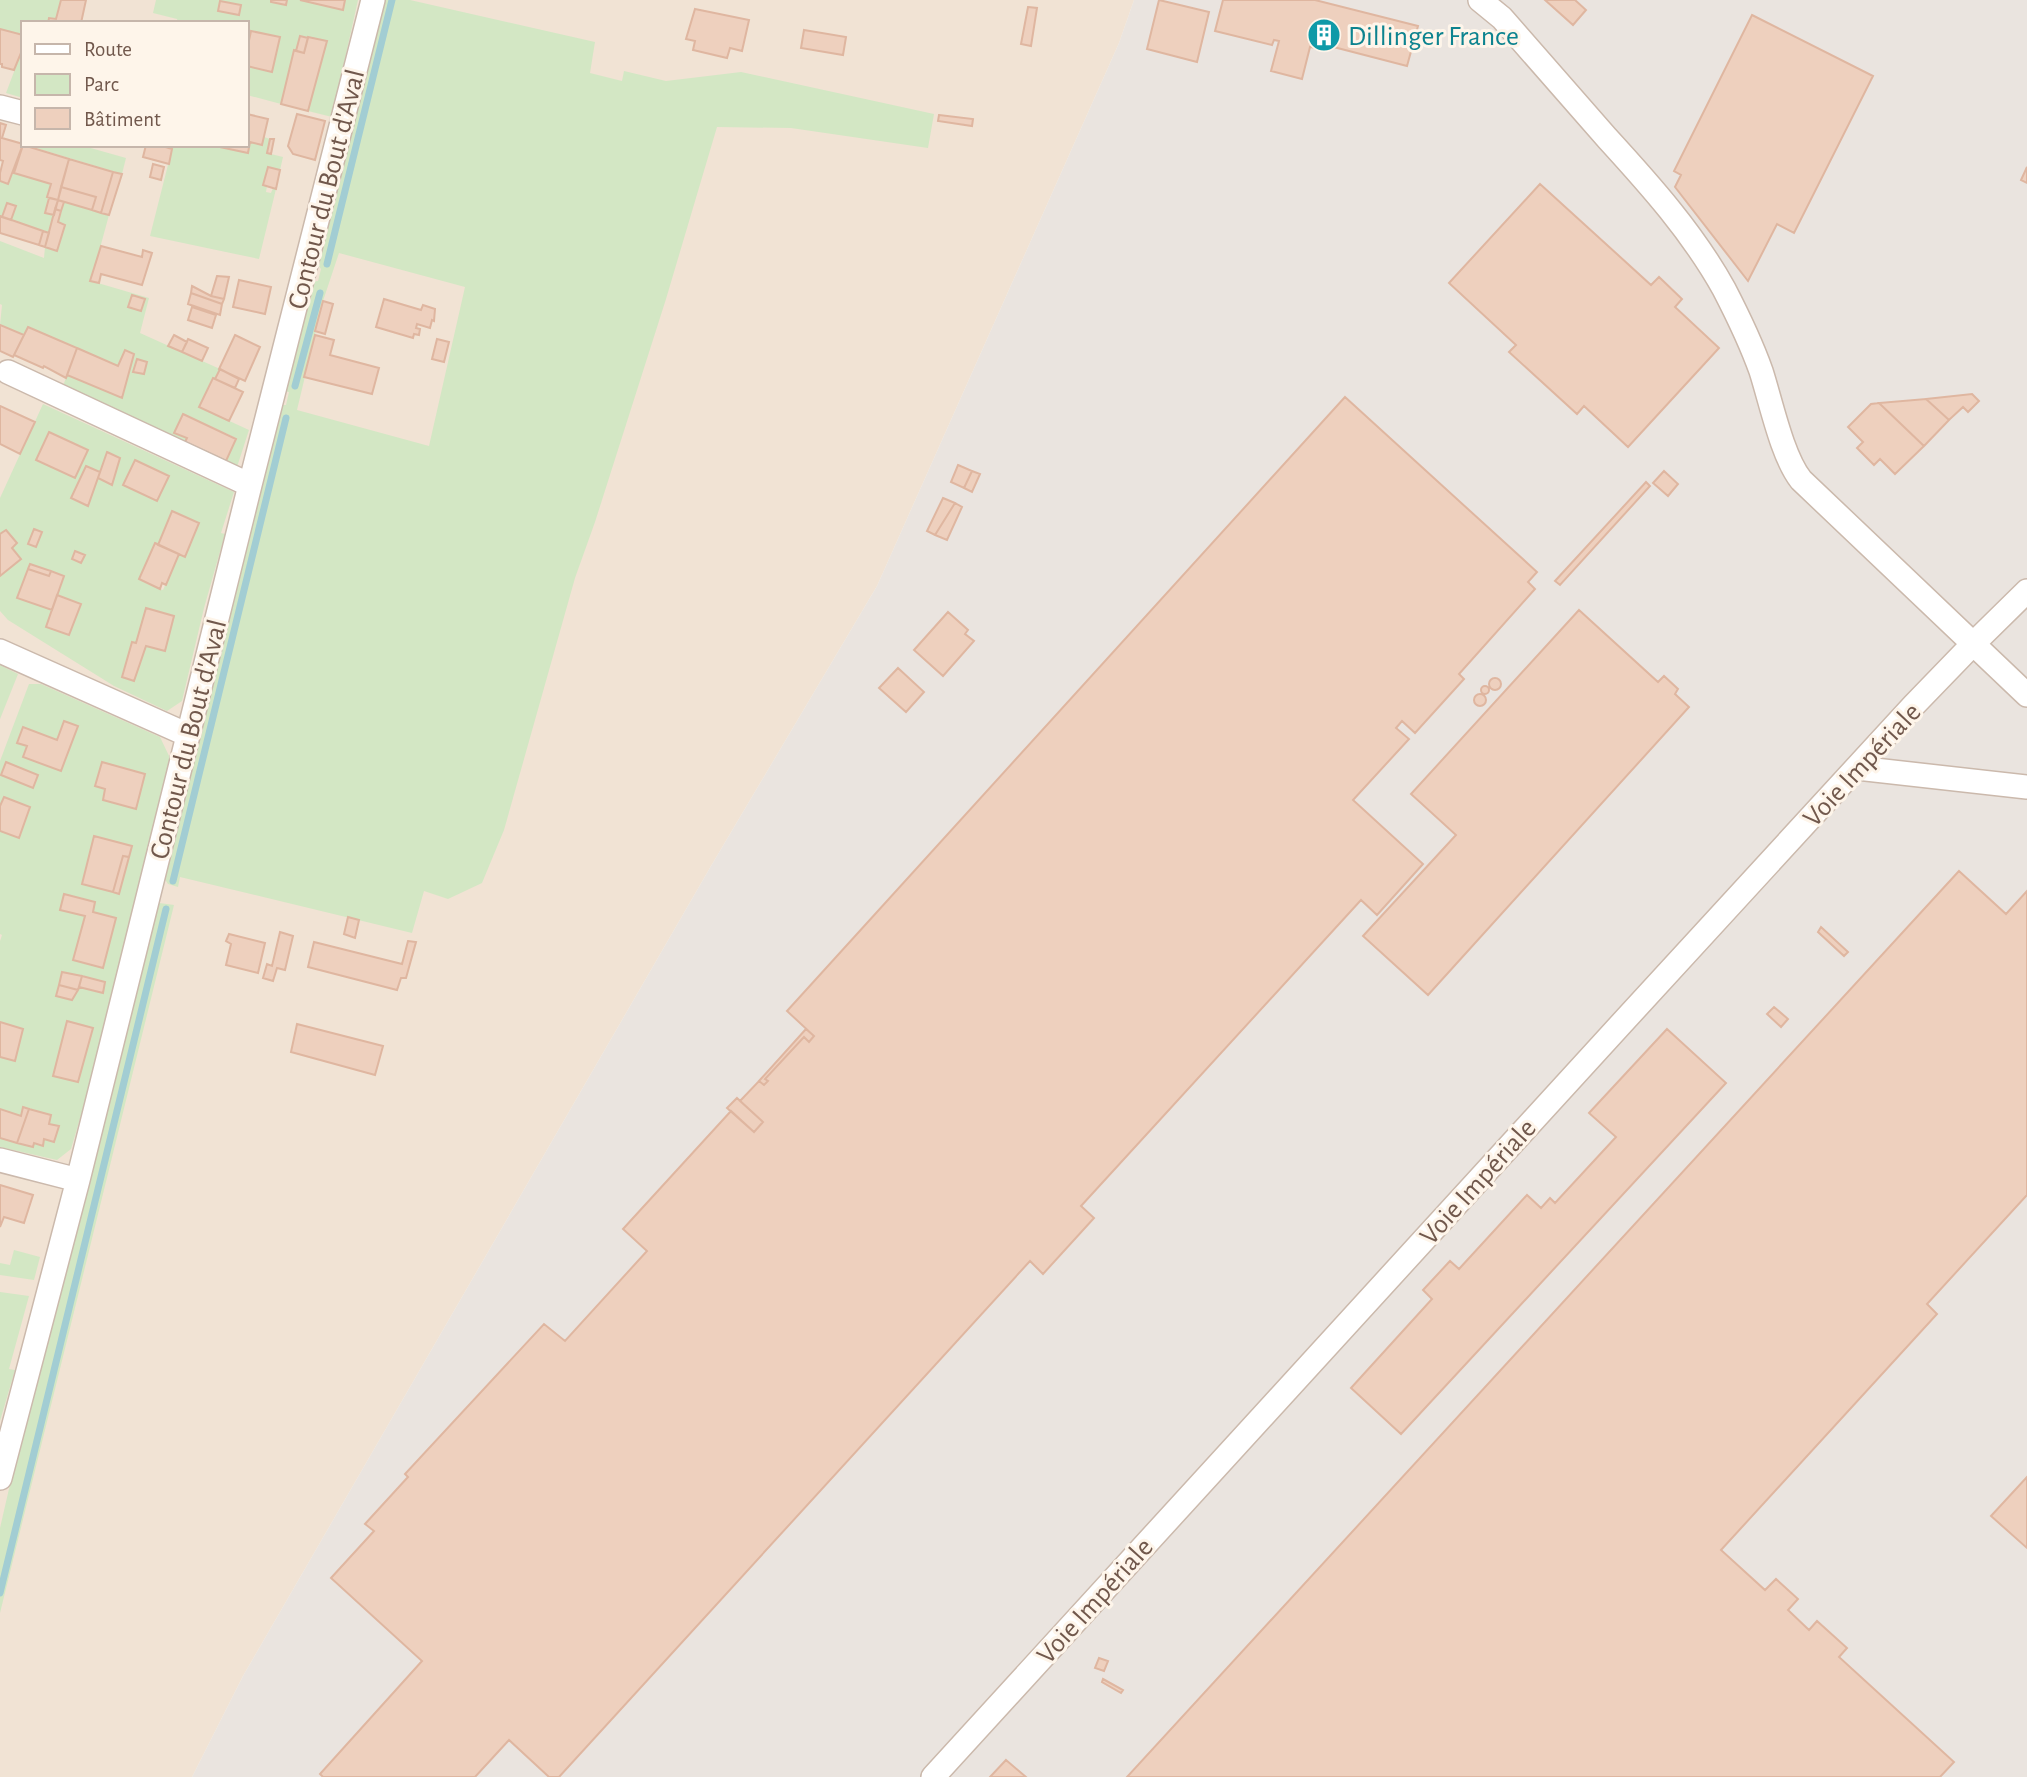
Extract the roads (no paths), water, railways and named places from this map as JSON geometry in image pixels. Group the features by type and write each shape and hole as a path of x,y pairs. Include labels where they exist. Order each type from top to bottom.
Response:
{"street":[{"name":"Contour du Bout d'Aval","path":"0,1478 78,1180 373,0"},
{"path":"1480,0 1502,19 1639,173 1701,253 1745,330 1791,464 1801,480 2027,695"},
{"path":"0,107 21,112"},
{"path":"8,372 250,485"},
{"name":"Voie Impériale","path":"933,1777 1857,768 1972,645 2027,591"},
{"path":"0,651 188,735"},
{"path":"1857,768 2027,787"},
{"path":"0,1160 78,1180"}],"waterway":[{"path":"327,264 392,0"},
{"path":"295,386 320,293"},
{"path":"173,881 286,418"},
{"path":"0,1593 166,909"}],"place":[{"name":"Dillinger France","path":"1324,35"}]}
